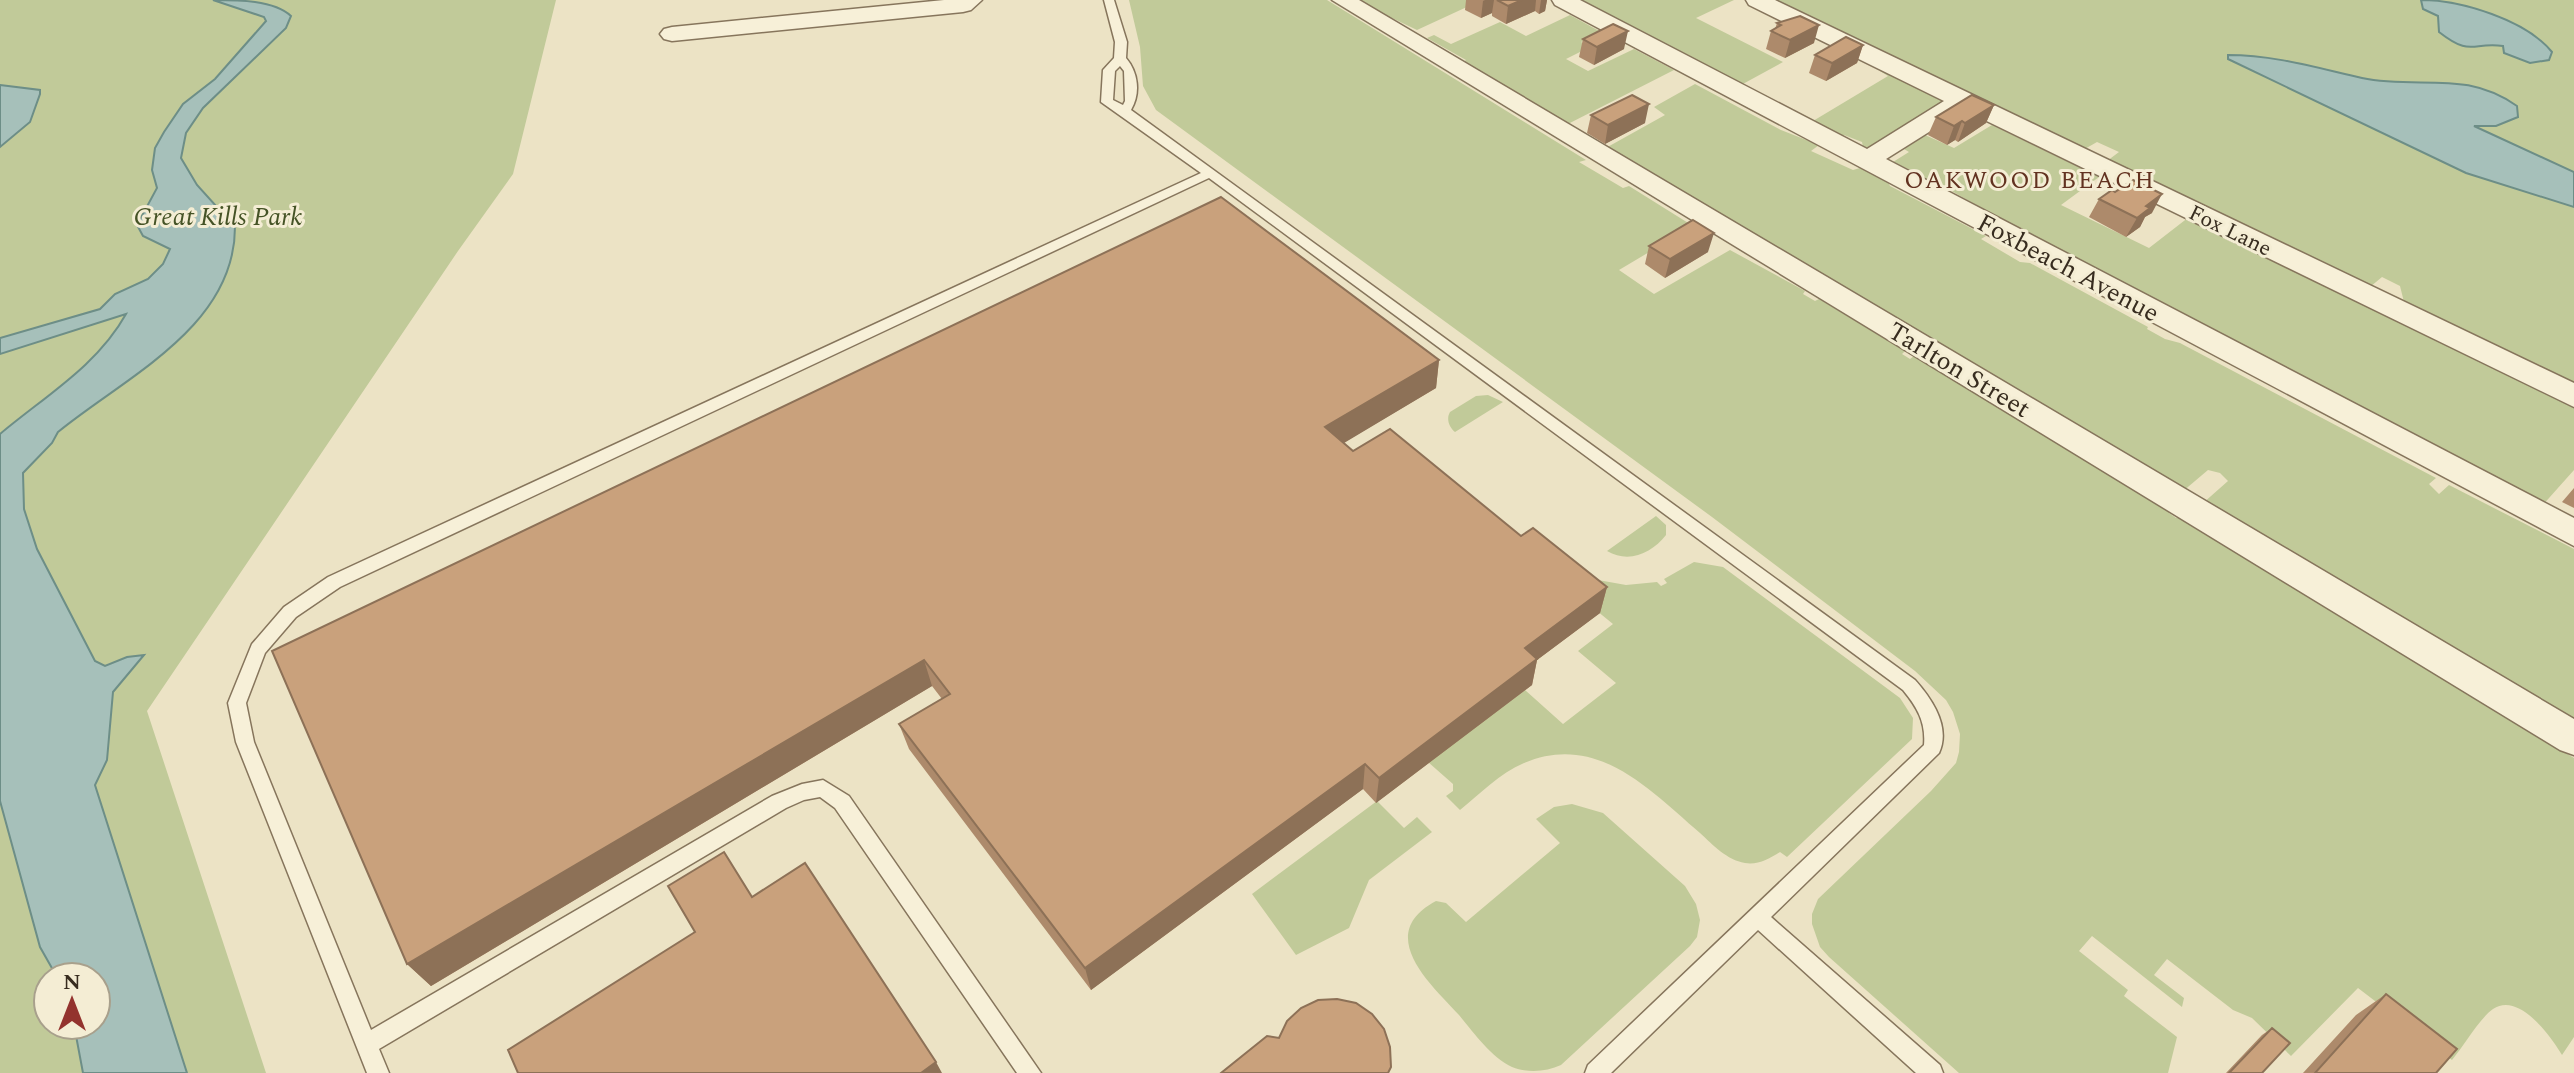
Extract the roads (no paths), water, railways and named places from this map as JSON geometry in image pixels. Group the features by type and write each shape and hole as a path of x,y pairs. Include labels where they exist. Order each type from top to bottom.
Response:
{"street":[{"path":"672,34 963,5 971,0"},
{"name":"Tarlton Street","path":"1343,0 2574,739"},
{"name":"Foxbeach Avenue","path":"1563,0 2574,533"},
{"name":"Fox Lane","path":"1757,0 2574,396"},
{"path":"1866,161 1964,99"}],"lane":[{"path":"1109,0 1121,42 1120,59 1109,70 1107,102 1125,111 1909,685 1923,701 1933,724 1933,748 1596,1073"},
{"path":"1120,59 1130,70 1131,101 1125,111"},
{"path":"378,1073 245,742 237,703 258,649 290,612 334,582 1208,174"},
{"path":"367,1044 779,802 802,792 823,788 842,802 1030,1073"},
{"path":"1757,917 1932,1073"}],"water":[{"path":"213,0 265,4 291,16 286,28 203,108 186,133 181,158 197,185 235,227 230,262 217,293 197,321 172,346 58,432 52,443 23,473 24,509 37,549 95,661 105,666 127,657 144,655 113,692 107,760 95,785 187,1073 83,1073 77,1041 112,1041 112,961 48,961 40,947 0,801 0,434 85,365 114,333 126,314 0,354 0,338 100,309 115,294 148,279 163,264 170,249 143,236 137,225 157,188 152,170 155,148 183,104 215,79 266,21 264,17"},
{"path":"2421,0 2473,8 2510,21 2552,52 2549,60 2530,63 2504,53 2503,46 2471,47 2458,44 2439,32 2438,16 2423,9"},
{"path":"2228,55 2279,60 2383,81 2460,84 2498,95 2517,106 2518,117 2496,126 2474,126 2574,172 2574,207 2466,173 2228,59"},
{"path":"0,85 40,90 40,94 30,122 0,147"}],"district":[{"name":"OAKWOOD BEACH","path":"2030,181"}],"park label":[{"name":"Great Kills Park","path":"218,217"}]}
